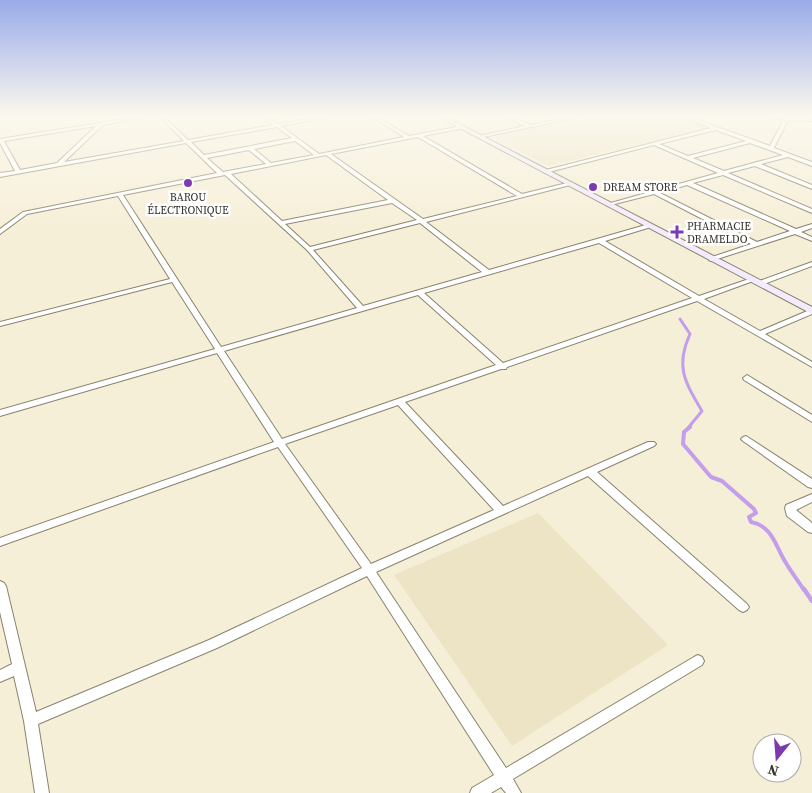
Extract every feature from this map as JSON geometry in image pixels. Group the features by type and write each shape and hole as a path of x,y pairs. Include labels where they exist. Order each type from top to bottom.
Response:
{"main road":[{"path":"513,154 812,311"}],"street":[{"path":"8,154 18,172"},
{"path":"58,164 69,154"},
{"path":"0,175 114,154"},
{"path":"201,154 308,249 362,308"},
{"path":"204,157 219,154"},
{"path":"258,154 270,164"},
{"path":"0,232 24,213 322,154"},
{"path":"327,154 420,220 487,272"},
{"path":"450,154 521,196"},
{"path":"545,171 614,154"},
{"path":"678,154 812,211"},
{"path":"688,158 703,154"},
{"path":"609,205 788,155 812,164"},
{"path":"755,164 812,187"},
{"path":"688,183 812,239"},
{"path":"308,249 571,184"},
{"path":"654,192 757,244"},
{"path":"119,194 279,442 369,570 514,793"},
{"path":"280,223 393,201"},
{"path":"0,413 649,226"},
{"path":"711,258 812,226"},
{"path":"599,240 812,365"},
{"path":"0,542 279,442 503,367 698,298 812,264"},
{"path":"0,324 173,280"},
{"path":"419,292 503,367"},
{"path":"760,334 812,311"},
{"path":"747,378 812,419"},
{"path":"400,402 501,511"},
{"path":"746,439 812,484"},
{"path":"31,721 213,644 369,570 651,444"},
{"path":"590,472 743,607"},
{"path":"812,498 790,508 791,513 812,529"},
{"path":"0,586 31,721 42,793"},
{"path":"477,793 698,661"},
{"path":"0,676 19,667"}],"shaded area":[{"path":"525,154 598,154 548,166"},
{"path":"538,513 668,645 512,746 394,575"}],"waterway":[{"path":"680,319 690,334 683,356 684,374 702,411 688,428"},
{"path":"690,427 684,432 683,444 711,477 722,481 754,509 756,513 749,517 751,522 764,528 773,538 786,563 804,590"},
{"path":"804,589 812,601"}],"place":[{"name":"BAROU ÉLECTRONIQUE","path":"188,183"},
{"name":"DREAM STORE","path":"593,187"},
{"name":"PHARMACIE DRAMELDO","path":"677,232"}]}
